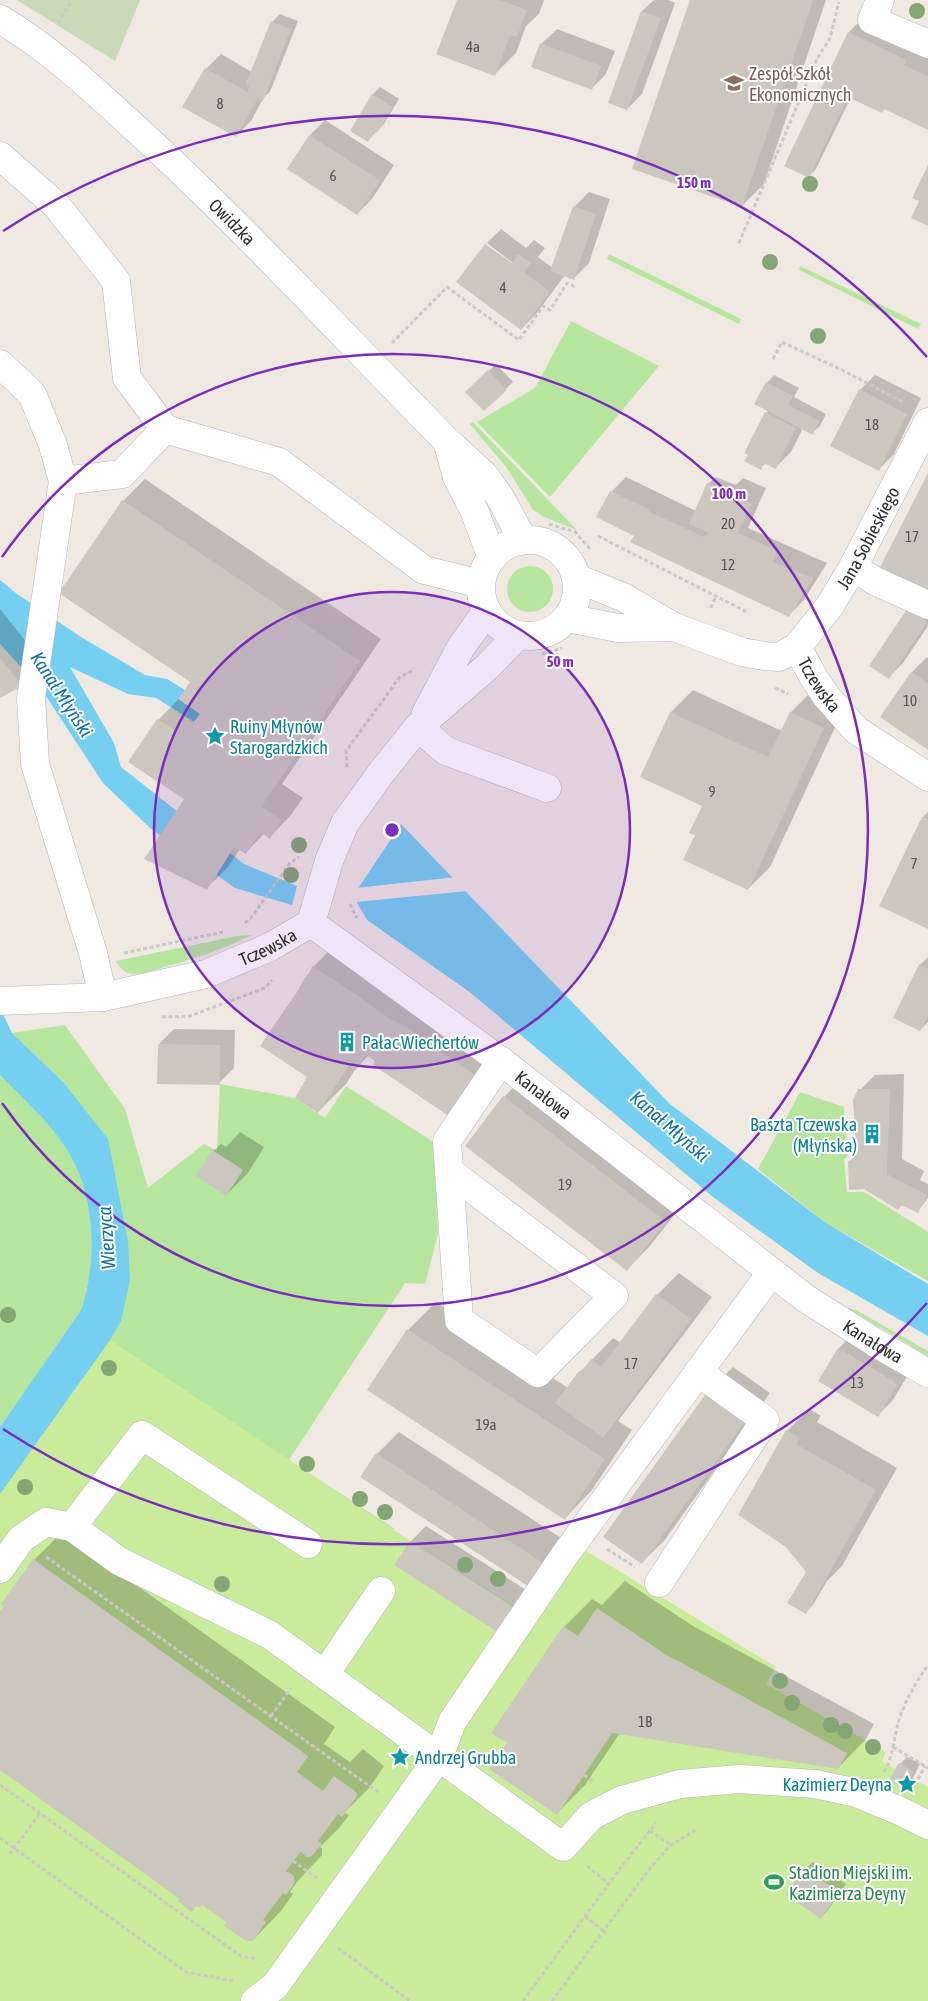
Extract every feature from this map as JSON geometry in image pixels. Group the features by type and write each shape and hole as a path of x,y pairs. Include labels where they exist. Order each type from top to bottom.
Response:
{"street":[{"path":"880,0 872,20 928,44"},
{"name":"Owidzka","path":"0,19 15,28 87,84 185,174 447,441 484,475 500,497 523,540"},
{"path":"0,156 57,206 116,281 127,378 165,429 279,462 424,570 481,584"},
{"path":"0,364 32,394 53,445 63,481 31,698 35,764 94,958 103,998"},
{"name":"Jana Sobieskiego","path":"797,647 829,607 853,567 928,422"},
{"path":"63,481 122,474 165,429"},
{"path":"447,441 456,477 474,510 492,558"},
{"path":"523,540 551,545 563,553 571,565 576,578 576,599 567,618 556,627 544,633 530,636 518,634 500,625 487,611 482,598 481,584 485,570 492,558 506,546 523,540"},
{"path":"853,567 875,581 928,606"},
{"name":"Tczewska","path":"576,578 625,598 674,627 742,652 779,657 797,647 818,684 856,730 928,777"},
{"name":"Tczewska","path":"418,727 461,647 487,611"},
{"name":"Tczewska","path":"567,618 618,628 674,627"},
{"name":"Tczewska","path":"11,1001 103,998 206,974 270,946 311,923 329,861 345,823 381,772 418,727 488,667 518,634"},
{"path":"418,727 446,751 547,788"},
{"name":"Kanałowa","path":"311,923 501,1061 804,1298 879,1346 928,1373"},
{"path":"449,1171 614,1296 538,1373 459,1320 449,1171 447,1141 501,1061"},
{"path":"265,1994 314,1930 439,1757 452,1722 581,1533 771,1273"},
{"path":"660,1583 766,1420 698,1372"},
{"path":"72,1527 142,1435 308,1544"},
{"path":"0,1569 21,1539 46,1522 72,1527 119,1561 270,1635 563,1846 591,1816 622,1800 680,1784 739,1779 815,1784 856,1793 927,1823"},
{"path":"325,1674 381,1591"}],"path":[{"path":"63,16 72,0"},
{"path":"739,243 817,59 830,38 838,0"},
{"path":"388,347 447,287 519,340 543,306 550,310 567,283 576,287"},
{"path":"773,359 782,342 906,403"},
{"path":"598,536 749,613"},
{"path":"709,613 716,595"},
{"path":"539,654 564,648"},
{"path":"347,776 346,751 400,677 415,669"},
{"path":"770,686 797,698"},
{"path":"238,928 251,918 290,863 301,855"},
{"path":"350,899 350,906 358,919"},
{"path":"94,958 157,947 229,930"},
{"path":"581,1533 660,1583"},
{"path":"21,1539 379,1792"},
{"path":"888,1765 899,1718 917,1681 928,1665"},
{"path":"893,1747 928,1768"},
{"path":"0,1784 241,1956 259,1959"},
{"path":"10,1854 40,1813"},
{"path":"523,2001 609,1884 659,1820"},
{"path":"552,2001 605,1932 647,1872 671,1846 697,1829"},
{"path":"650,1831 671,1846"},
{"path":"0,1838 186,1972 245,1984 265,1994"},
{"path":"599,1876 609,1884"},
{"path":"585,1916 605,1932"},
{"path":"314,1930 410,2001"}],"green space":[{"path":"17,0 140,0 115,61"},
{"path":"609,254 741,319 739,324 607,259"},
{"path":"800,266 921,324 918,329 799,270"},
{"path":"571,321 659,366 550,497 477,422 535,388"},
{"path":"473,422 577,530 544,517 533,510 507,468 470,424"},
{"path":"525,566 535,566 549,576 553,589 549,602 543,608 535,612 525,612 511,602 507,594 507,584 517,570"},
{"path":"252,935 209,953 149,972 131,974 125,972 116,961 237,936"},
{"path":"65,1025 125,1109 148,1188 204,1144 217,1151 220,1084 295,1098 325,1118 346,1086 435,1143 438,1234 425,1284 405,1283 289,1460 395,1529 0,1494 121,1321 63,1082 12,1033"},
{"path":"0,1075 52,1129 76,1167 88,1207 91,1249 90,1270 81,1310 0,1427"},
{"path":"800,1092 844,1107 848,1155 844,1160 847,1192 864,1192 928,1232 928,1281 826,1223 758,1169"},
{"path":"847,1308 856,1310 928,1351 928,1356"},
{"path":"110,1340 410,1541 515,1607 583,1549 776,1667 766,1684 886,1752 882,1761 895,1769 899,1763 914,1772 911,1777 928,1787 928,2001 0,2001 0,1494"}],"water":[{"name":"Kanał Młyński","path":"0,580 17,594 81,637 145,675 167,679 291,755 279,775 156,698 128,694 70,667 114,743 121,767 244,864 297,886 292,905 235,888 150,828 103,783 42,690 0,644"},
{"name":"Kanał Młyński","path":"401,824 670,1104 826,1223 928,1284 928,1336 818,1273 713,1197 471,993 367,920 357,903 357,890"},
{"name":"Wierzyca","path":"0,1008 12,1033 63,1082 108,1139 128,1241 130,1280 121,1321 110,1340 0,1494 0,1427 81,1310 90,1270 91,1228 83,1187 76,1167 67,1150 52,1129 0,1075"}],"pier":[{"path":"456,877 468,891 356,902 356,888"}],"building":[{"path":"457,0 500,0 527,10 517,37 510,35 495,76 436,54"},
{"path":"690,0 813,0 742,207 632,169"},
{"path":"641,11 661,18 627,110 608,103"},
{"path":"271,21 291,29 263,101 258,98 236,137 182,107 205,68 248,92 249,86 246,83"},
{"path":"848,32 906,60 904,65 928,76 928,130 884,109 882,113 848,97 809,178 784,166"},
{"path":"540,43 601,66 592,90 531,67"},
{"path":"372,94 393,107 377,133 375,131 368,142 350,131"},
{"path":"309,135 380,180 357,215 287,169"},
{"path":"928,165 928,226 911,218 919,201 912,198"},
{"path":"573,206 596,214 574,280 550,271"},
{"path":"485,244 512,263 518,254 531,263 524,272 550,292 521,330 456,282"},
{"path":"488,370 507,390 484,411 465,392"},
{"path":"766,382 793,396 788,405 819,421 813,435 754,404"},
{"path":"859,389 907,414 879,471 830,446"},
{"path":"765,412 796,428 776,469 764,463 761,470 744,461 748,455 744,453"},
{"path":"928,473 928,593 879,569"},
{"path":"707,483 752,503 738,533 778,551 773,562 813,578 789,617 630,542 634,536 596,517 610,491 704,537 709,533 689,524"},
{"path":"122,500 360,661 261,807 282,820 270,839 260,832 246,854 234,847 207,890 144,859 184,799 128,762 157,719 175,730 184,717 193,723 200,714 178,699 190,682 59,593"},
{"path":"907,609 927,622 889,679 869,666"},
{"path":"0,658 22,686 0,698"},
{"path":"911,672 928,683 928,750 880,717"},
{"path":"670,712 768,757 790,712 824,728 748,890 683,860 695,835 689,833 702,806 640,777"},
{"path":"922,817 928,819 928,929 879,906"},
{"path":"919,964 928,969 928,1015 920,1031 893,1018"},
{"name":"Pałac Wiechertów","path":"312,966 388,1018 401,1024 400,1027 402,1024 437,1047 476,1076 450,1117 373,1065 375,1061 366,1055 356,1070 349,1065 318,1113 295,1098 307,1077 260,1046 299,989"},
{"path":"158,1044 220,1045 220,1085 157,1084"},
{"name":"Baszta Tczewska (Młyńska)","path":"858,1089 890,1089 887,1174 927,1195 918,1213 901,1205 898,1210 864,1189 849,1190 848,1161 857,1158 853,1100"},
{"path":"503,1096 666,1222 627,1271 465,1146"},
{"path":"212,1150 243,1170 226,1196 196,1176"},
{"path":"656,1294 691,1319 603,1438 555,1403 579,1371 581,1373 591,1359 601,1367"},
{"path":"407,1329 605,1459 565,1520 367,1390"},
{"path":"838,1348 897,1385 878,1417 818,1381"},
{"path":"710,1388 749,1416 642,1564 603,1537"},
{"path":"786,1430 800,1438 796,1444 876,1490 806,1614 787,1603 806,1572 786,1547 738,1515"},
{"path":"376,1453 543,1563 528,1586 360,1477"},
{"path":"410,1541 515,1608 499,1633 394,1565"},
{"path":"33,1559 308,1756 297,1772 323,1791 334,1776 357,1794 342,1817 338,1814 318,1841 322,1844 312,1856 307,1857 300,1852 286,1871 294,1876 294,1884 286,1895 283,1893 263,1920 266,1922 253,1941 246,1941 224,1926 226,1922 202,1905 200,1908 196,1906 192,1912 178,1901 180,1899 0,1770 0,1611 4,1606 1,1604"},
{"path":"597,1608 665,1654 847,1753 838,1769 612,1733 557,1815 489,1769 507,1743 491,1733 563,1626 578,1636"},
{"path":"899,1763 914,1772 904,1789 889,1780"},
{"path":"804,1868 839,1892 821,1919 786,1895"}],"place":[{"name":"Zespół Szkół Ekonomicznych","path":"734,83"},
{"name":"Ruiny Młynów Starogardzkich","path":"215,736"},
{"name":"Pałac Wiechertów","path":"347,1042"},
{"name":"Baszta Tczewska (Młyńska)","path":"872,1134"},
{"name":"Andrzej Grubba","path":"400,1757"},
{"name":"Kazimierz Deyna","path":"907,1784"},
{"name":"Stadion Miejski im. Kazimierza Deyny","path":"774,1882"}]}
